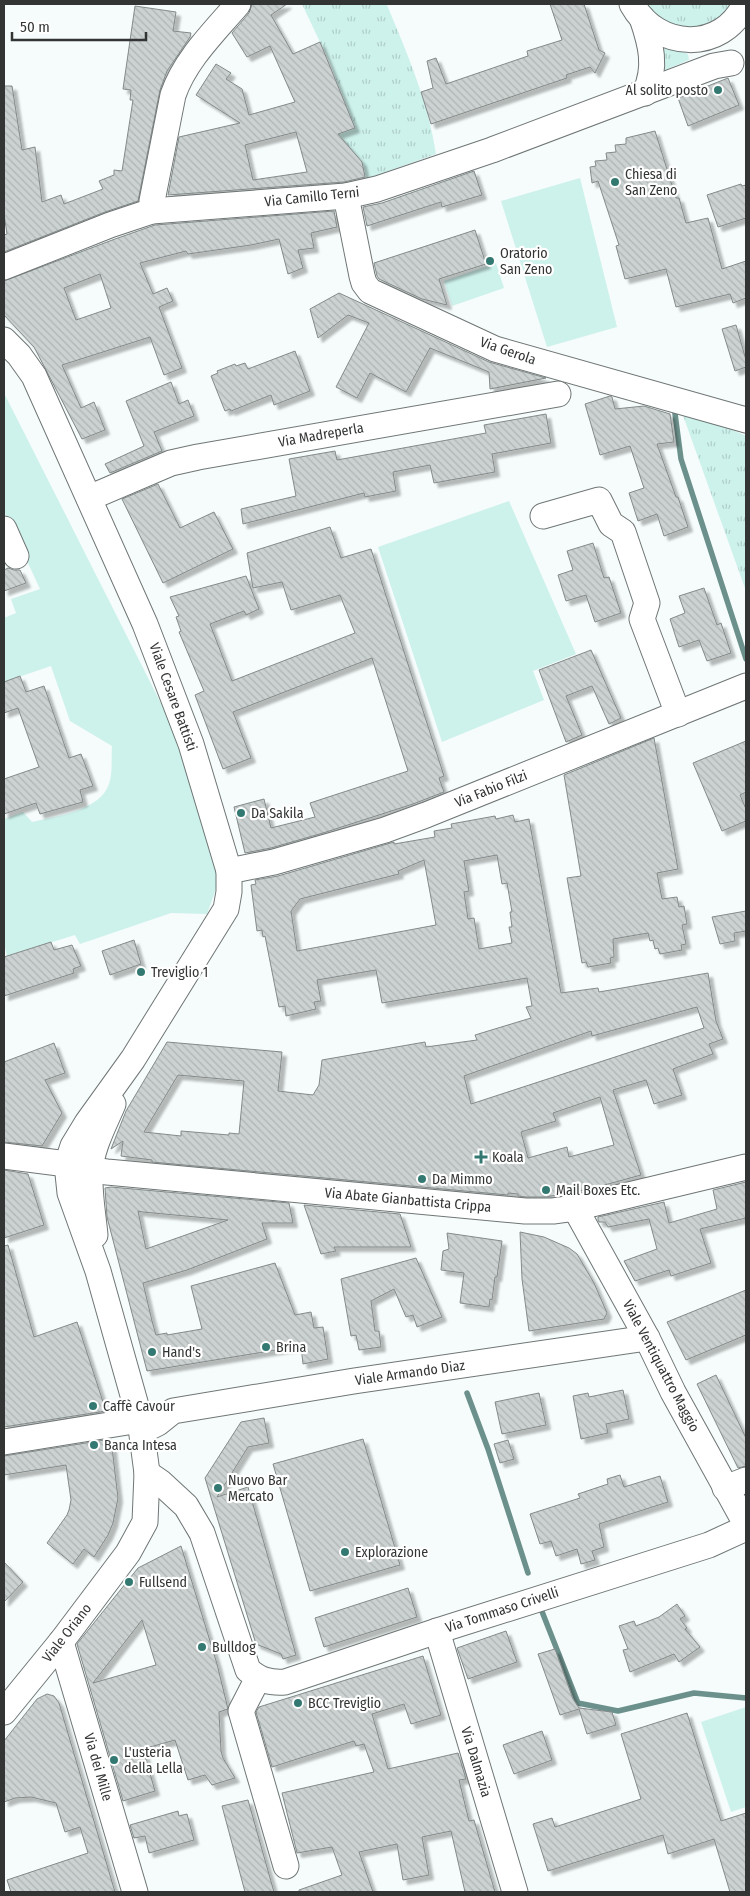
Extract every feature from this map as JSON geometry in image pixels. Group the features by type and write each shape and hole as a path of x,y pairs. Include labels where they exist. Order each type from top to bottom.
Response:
{"street":[{"path":"152,211 152,201 171,105 178,80 188,64 238,4"},
{"path":"684,40 704,38 722,30 736,18 745,4"},
{"path":"637,11 649,38 652,63 651,74 644,93"},
{"name":"Via Camillo Terni","path":"637,11 652,28 664,35 684,40 735,60"},
{"name":"Via Camillo Terni","path":"4,267 110,225 152,211 346,196 377,189 492,150 714,66 735,60"},
{"name":"Via Gerola","path":"346,196 362,276 364,283 370,291 495,349 746,420"},
{"name":"Viale Cesare Battisti","path":"4,340 19,355 34,376 145,624 191,744 229,871 229,892 226,909 133,1059 87,1123 73,1146 79,1167"},
{"name":"Via Madreperla","path":"89,498 171,463 198,457 558,394"},
{"path":"543,516 599,500 611,524 623,532 647,603 642,619 678,714"},
{"path":"4,529 16,556"},
{"name":"Via Fabio Filzi","path":"229,871 274,862 385,830 746,686"},
{"name":"Via Abate Gianbattista Crippa","path":"4,1156 79,1167 525,1211 553,1211 575,1208 746,1168"},
{"name":"Viale Oriano","path":"4,1712 61,1642 128,1553 145,1522 147,1473 140,1418 98,1271 70,1193 79,1167"},
{"name":"Viale Ventiquattro Maggio","path":"575,1208 647,1338 673,1392 736,1484 746,1524"},
{"name":"Viale Armando Diaz","path":"4,1442 140,1418 150,1401 174,1411 354,1381 647,1338"},
{"path":"147,1473 160,1482 186,1506 202,1533 248,1670 258,1678 241,1711 286,1866"},
{"name":"Via Tommaso Crivelli","path":"258,1678 272,1683 284,1682 437,1631 709,1545 746,1528"},
{"name":"Via Dalmazia","path":"437,1631 515,1892"},
{"name":"Via dei Mille","path":"61,1642 134,1892"}],"green space":[{"path":"302,4 388,4 422,96 436,154 366,179 362,162 354,153 329,137 354,127 329,61"},
{"path":"643,4 734,4 722,17 707,26 689,30 671,27"},
{"path":"659,42 688,54 689,60 660,72"},
{"path":"580,178 617,327 547,347 501,201"},
{"path":"496,263 504,288 452,306 444,281"},
{"path":"4,393 183,747 216,860 216,889 207,914 171,913 80,944 75,935 7,956 4,943 4,819 23,812 32,822 76,811 97,800 109,784 112,746 70,721 51,666 4,682 4,618 16,613 11,599 40,589 4,511"},
{"path":"680,407 746,436 746,591"},
{"path":"509,501 576,654 533,671 544,700 442,742 378,547"},
{"path":"746,1707 746,1807 731,1812 701,1722"}],"building":[{"path":"252,4 287,4 271,15 293,54 320,42 355,128 338,134 362,162 365,177 344,182 168,195 179,137 240,123 196,95 216,64 231,73 226,79 242,89 249,115 295,102 270,46 247,57 232,33 249,13","holes":["296,132 307,172 253,180 245,145"]},
{"path":"550,4 584,4 599,50 605,53 595,73 590,67 566,75 567,78 431,124 421,92 433,88 427,61 436,58 446,84 528,56 527,51 562,40"},
{"path":"135,6 176,12 173,31 191,33 167,71 160,90 138,201 4,252 4,235 7,234 4,214 4,86 12,86 22,150 35,147 42,202 61,195 64,204 103,189 99,181 114,175 114,170 122,171 133,100 130,100 131,90 123,89"},
{"path":"728,78 739,105 688,126 678,98"},
{"path":"655,131 686,223 708,218 722,269 746,261 746,298 733,303 730,294 676,307 666,269 625,279 616,246 619,245 598,181 592,183 590,167 596,166 595,161 607,160 606,153 616,152 615,145 626,144 626,138"},
{"path":"474,171 482,195 442,207 441,202 367,226 363,207 382,203"},
{"path":"741,184 742,186 746,185 746,218 718,227 707,195"},
{"path":"334,211 337,227 311,233 314,248 298,250 303,268 288,274 279,239 188,254 186,251 140,263 153,294 167,288 173,301 159,307 182,368 164,375 150,337 62,365 81,408 94,402 105,430 82,439 34,347 4,315 4,281 155,225","holes":["100,274 111,308 76,320 64,288"]},
{"path":"475,230 486,264 439,279 447,305 422,299 379,279 377,276 374,263"},
{"path":"339,293 489,362 546,378 490,389 489,372 430,348 406,392 370,373 357,398 336,387 369,323 348,315 318,338 310,309"},
{"path":"736,325 746,360 746,367 735,371 722,329"},
{"path":"295,351 310,391 274,405 271,395 231,411 230,409 225,411 211,376 218,373 217,371 235,364 236,366 245,363 248,369"},
{"path":"171,382 179,404 188,400 194,416 154,432 162,451 110,473 105,464 144,446 126,401"},
{"path":"612,397 615,409 644,406 670,414 674,442 657,444 688,527 664,536 657,514 638,521 629,493 644,488 630,446 600,455 585,404"},
{"path":"546,414 551,443 492,454 495,472 434,483 430,465 393,472 396,491 365,497 364,493 243,524 241,509 296,496 289,459 335,451 337,460 486,433 484,425"},
{"path":"158,484 180,528 214,512 233,549 163,583 122,499"},
{"path":"330,527 341,558 371,549 444,776 439,778 444,792 323,833 271,848 245,853 234,807 264,799 271,828 315,817 310,803 408,771 372,658 233,712 251,758 223,769 195,695 204,691 179,632 181,631 176,617 179,616 170,597 246,576 259,609 246,615 244,611 210,624 232,681 355,633 340,595 291,610 282,582 253,588 247,553"},
{"path":"593,543 604,578 609,577 621,613 595,622 586,595 566,601 558,575 573,570 567,551"},
{"path":"8,568 20,570 26,583 4,591 4,570"},
{"path":"704,588 717,625 721,623 731,653 707,661 699,640 679,647 670,619 685,613 679,596"},
{"path":"591,650 621,718 609,724 592,686 566,696 582,735 566,742 539,670"},
{"path":"20,676 26,692 44,686 69,758 81,754 93,786 80,790 83,802 40,814 36,803 4,814 4,779 39,767 18,708 4,713 4,682"},
{"path":"654,738 678,869 657,873 662,899 677,897 679,907 684,906 687,924 682,925 686,944 681,945 682,950 660,954 658,948 655,949 653,940 650,941 648,933 613,939 614,957 610,958 611,963 588,967 586,962 582,963 567,878 581,876 564,775"},
{"path":"746,741 746,792 740,795 746,809 746,821 722,831 693,763"},
{"path":"513,815 515,822 529,819 561,993 598,988 599,992 708,973 716,1021 723,1039 709,1044 713,1054 673,1069 682,1095 654,1104 646,1080 613,1090 641,1175 590,1189 546,1197 526,1197 508,1193 508,1195 152,1162 152,1160 121,1156 123,1141 111,1149 126,1111 167,1042 282,1052 278,1091 313,1095 319,1085 322,1060 425,1042 426,1047 477,1040 475,1035 531,1018 526,1007 532,1006 527,978 382,1003 376,970 317,980 321,1001 314,1002 316,1009 286,1016 285,1006 279,1007 265,936 263,937 262,930 257,931 251,885 256,884 255,880 278,876 394,842 394,844 435,837 434,831 452,828 451,824 495,816 496,819","holes":["497,855 502,884 507,883 512,912 510,912 512,927 509,927 512,943 479,949 474,918 468,919 464,892 469,891 464,861","424,860 436,925 297,951 291,911 300,899 399,874 398,871","697,1007 704,1028 471,1104 464,1076 591,1031 592,1036","178,1075 244,1081 239,1134 229,1133 229,1135 181,1131 181,1136 144,1132","600,1097 614,1145 569,1157 567,1147 528,1158 521,1132 556,1121 553,1113"]},
{"path":"746,911 746,931 734,933 735,941 720,944 712,917"},
{"path":"134,940 141,964 110,975 102,951"},
{"path":"51,942 54,950 72,945 81,966 73,969 74,973 4,996 4,957"},
{"path":"54,1043 65,1073 45,1080 62,1113 42,1146 4,1142 4,1062"},
{"path":"4,1170 28,1174 44,1225 4,1238"},
{"path":"746,1182 746,1218 700,1229 711,1263 671,1276 669,1270 635,1281 624,1261 657,1249 649,1219 608,1227 605,1222 599,1222 598,1220 598,1217 664,1202 669,1223 717,1209 713,1190"},
{"path":"105,1188 289,1203 293,1223 262,1223 267,1239 187,1270 143,1283 152,1321 156,1335 202,1329 191,1286 275,1263 295,1315 311,1312 314,1328 323,1327 328,1359 303,1364 301,1346 147,1371 107,1217","holes":["138,1211 228,1220 146,1249"]},
{"path":"304,1205 400,1214 411,1247 334,1247 336,1251 321,1254"},
{"path":"520,1232 544,1237 569,1248 577,1254 594,1283 607,1313 604,1319 529,1331 522,1279"},
{"path":"447,1233 502,1241 497,1277 495,1277 492,1300 490,1299 489,1307 460,1303 464,1273 441,1270 443,1251 449,1249"},
{"path":"8,1245 34,1337 77,1322 106,1411 4,1427 4,1246"},
{"path":"416,1258 442,1317 417,1327 413,1315 406,1317 394,1289 371,1301 375,1331 379,1331 381,1347 359,1350 356,1335 351,1336 341,1279"},
{"path":"746,1290 746,1335 686,1360 667,1322"},
{"path":"716,1375 746,1438 746,1466 738,1468 697,1384"},
{"path":"623,1390 629,1419 606,1424 608,1433 581,1439 573,1396 588,1393 589,1397"},
{"path":"539,1393 546,1425 502,1434 495,1402"},
{"path":"264,1418 269,1443 248,1447 217,1497 248,1487 296,1655 283,1659 281,1654 256,1644 205,1478 241,1422"},
{"path":"111,1439 118,1498 113,1523 94,1557 84,1549 73,1564 47,1543 69,1510 71,1500 66,1465 4,1475 4,1456"},
{"path":"363,1439 400,1565 310,1591 273,1464"},
{"path":"508,1440 514,1459 500,1463 494,1444"},
{"path":"620,1475 624,1487 660,1476 668,1502 599,1524 604,1547 592,1551 595,1560 581,1564 577,1549 556,1556 551,1541 540,1544 530,1514 580,1498 578,1494 608,1484 607,1479"},
{"path":"181,1546 217,1664 228,1709 219,1712 221,1751 235,1778 212,1785 205,1775 188,1780 175,1740 143,1749 155,1791 123,1801 77,1644 138,1568","holes":["142,1620 156,1665 93,1683"]},
{"path":"4,1562 23,1582 4,1602"},
{"path":"408,1588 417,1617 324,1647 315,1618"},
{"path":"677,1604 685,1616 680,1619 687,1628 685,1629 700,1647 679,1662 674,1654 630,1672 623,1650 628,1649 619,1626 634,1621 636,1626 659,1617"},
{"path":"506,1631 517,1662 468,1679 457,1648"},
{"path":"555,1649 573,1699 579,1708 612,1712 616,1725 587,1734 579,1709 560,1715 538,1654"},
{"path":"423,1656 441,1715 411,1724 404,1704 372,1714 388,1769 458,1753 466,1779 459,1780 469,1821 474,1820 495,1892 465,1892 451,1831 422,1837 429,1875 403,1880 397,1844 359,1852 373,1892 299,1892 299,1890 342,1875 332,1847 297,1853 282,1793 374,1772 364,1744 356,1746 354,1741 272,1767 256,1712 259,1707"},
{"path":"47,1694 54,1696 59,1703 115,1892 11,1892 7,1880 88,1853 80,1827 65,1832 56,1803 31,1797 15,1798 4,1802 4,1741 37,1699"},
{"path":"687,1713 721,1821 746,1813 746,1892 730,1892 714,1839 668,1854 663,1835 548,1871 533,1824 552,1818 555,1827 641,1799 621,1734"},
{"path":"542,1731 552,1760 514,1774 503,1745"},
{"path":"248,1800 274,1892 245,1892 222,1806"},
{"path":"178,1811 179,1816 187,1814 194,1840 149,1853 145,1836 134,1838 130,1825"}],"waterway":[{"path":"674,406 681,459 746,659"},
{"path":"467,1393 488,1449 528,1573"},
{"path":"541,1609 578,1703 618,1711 694,1693 746,1698"}],"place":[{"name":"Al solito posto","path":"718,90"},
{"name":"Chiesa di San Zeno","path":"615,182"},
{"name":"Oratorio San Zeno","path":"490,261"},
{"name":"Da Sakila","path":"241,813"},
{"name":"Treviglio 1","path":"141,972"},
{"name":"Koala","path":"481,1157"},
{"name":"Da Mimmo","path":"422,1179"},
{"name":"Mail Boxes Etc.","path":"546,1190"},
{"name":"Brina","path":"266,1347"},
{"name":"Hand's","path":"152,1352"},
{"name":"Caffè Cavour","path":"93,1406"},
{"name":"Banca Intesa","path":"94,1445"},
{"name":"Nuovo Bar Mercato","path":"218,1488"},
{"name":"Explorazione","path":"345,1552"},
{"name":"Fullsend","path":"129,1582"},
{"name":"Bulldog","path":"202,1647"},
{"name":"BCC Treviglio","path":"298,1703"},
{"name":"L'usteria della Lella","path":"114,1760"}]}
